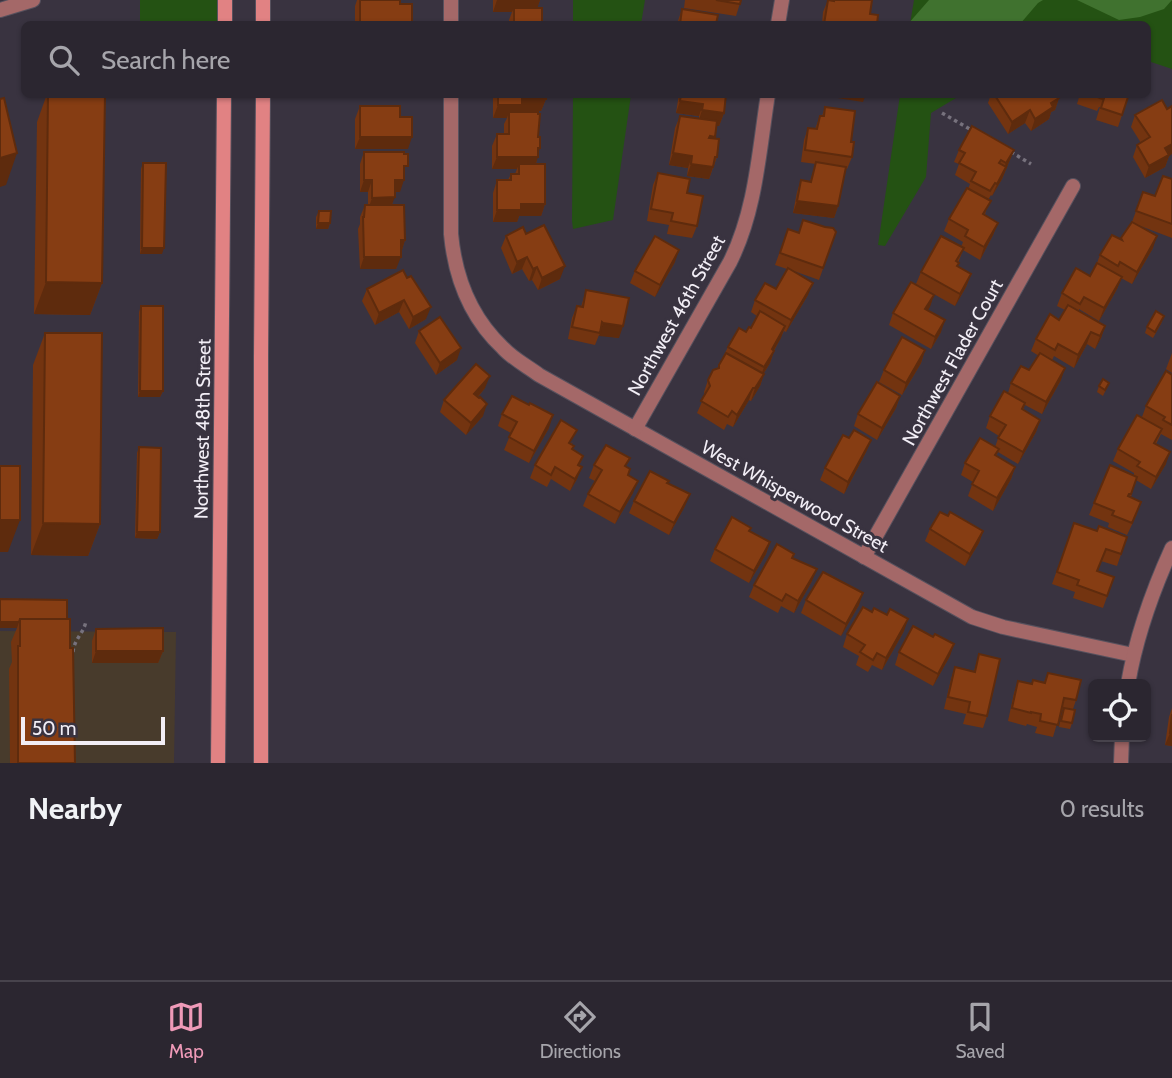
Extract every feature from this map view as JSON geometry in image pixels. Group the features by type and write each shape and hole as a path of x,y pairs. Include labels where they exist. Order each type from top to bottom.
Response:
{"main road":[{"path":"225,0 225,21"},
{"path":"263,21 264,0"},
{"name":"Northwest 48th Street","path":"218,763 225,98"},
{"path":"261,763 263,98"}],"street":[{"path":"0,9 33,0"},
{"path":"452,0 452,21"},
{"path":"778,21 782,0"},
{"name":"West Whisperwood Street","path":"452,98 450,234 457,270 471,306 503,349 539,375 972,617 1003,627 1133,655"},
{"name":"Northwest 46th Street","path":"635,429 740,243 753,191 767,98"},
{"name":"Northwest Flader Court","path":"864,557 1073,186"},
{"path":"1129,679 1133,655 1172,548"},
{"path":"1121,763 1122,742"}],"path":[{"path":"942,113 975,132"},
{"path":"1009,151 1031,164"},
{"path":"72,661 75,641 85,629 86,621"}],"shaded area":[{"path":"0,631 176,632 174,763 0,763"}],"green space":[{"path":"140,0 225,0 225,21 140,21"},
{"path":"573,0 645,0 642,21 573,21"},
{"path":"914,0 1172,0 1172,69 1151,62 1151,21 910,21"},
{"path":"929,0 1043,0 1023,21 911,21"},
{"path":"1077,0 1172,0 1164,9 1119,20"},
{"path":"573,98 631,98 613,220 573,229"},
{"path":"900,98 956,98 931,113 926,177 885,246 878,245"}],"building":[{"path":"360,0 400,0 400,4 412,4 412,21 360,21"},
{"path":"716,0 741,0 740,4"},
{"path":"828,0 872,0 870,14 878,15 877,21 824,21"},
{"path":"514,8 542,8 542,21 514,21"},
{"path":"682,9 718,15 717,21 680,21"},
{"path":"4,98 17,153 0,158 0,99"},
{"path":"48,98 105,98 102,283 46,282"},
{"path":"498,98 546,98 522,99 522,105 498,105"},
{"path":"680,98 726,98 724,113 702,110 703,104 680,101"},
{"path":"997,98 1059,98 1051,103 1053,107 1035,119 1030,110 1012,122"},
{"path":"1104,98 1128,98 1122,115 1101,108"},
{"path":"1162,100 1167,109 1172,106 1172,144 1165,148 1169,155 1149,166 1137,145 1150,137 1135,115"},
{"path":"360,106 400,106 400,117 412,117 412,137 360,137"},
{"path":"825,107 855,111 852,157 805,150 808,128 817,129 820,116 824,116"},
{"path":"509,112 540,114 538,157 497,157 497,134 509,134"},
{"path":"680,116 717,121 715,137 709,138 719,139 713,167 691,164 692,156 673,153"},
{"path":"972,126 1014,150 1006,163 1001,160 999,163 1006,167 990,191 971,181 976,172 959,163 965,153 959,150"},
{"path":"364,152 408,154 408,166 404,166 404,180 395,180 395,197 372,198 372,180 364,180"},
{"path":"816,162 846,167 838,206 797,201 801,180 811,182"},
{"path":"143,163 166,163 164,248 142,248"},
{"path":"519,164 545,164 545,204 521,204 521,210 497,210 497,180 511,180 511,174 519,174"},
{"path":"658,173 690,179 687,193 703,196 697,226 671,221 673,213 651,209"},
{"path":"1163,176 1172,179 1172,224 1136,211 1143,192 1155,196"},
{"path":"967,188 991,201 983,214 998,223 984,247 965,236 968,230 949,219"},
{"path":"365,205 404,205 405,240 401,240 401,257 364,257"},
{"path":"319,211 331,211 330,223 318,223"},
{"path":"803,220 833,228 836,232 823,268 780,253 788,229 799,233"},
{"path":"1132,222 1157,236 1137,272 1120,262 1118,266 1100,255 1112,235 1122,240"},
{"path":"544,225 565,266 542,278 537,267 533,269 527,257 517,262 506,236 523,227 526,234"},
{"path":"655,236 679,250 660,285 635,271"},
{"path":"941,236 964,248 956,261 959,263 957,266 971,274 960,294 921,272"},
{"path":"1097,263 1122,277 1104,308 1084,297 1080,304 1062,293 1076,268 1090,276"},
{"path":"788,268 813,283 791,320 755,300 765,283 776,289"},
{"path":"403,270 407,278 411,276 431,307 413,317 404,300 379,313 367,289"},
{"path":"911,282 934,295 925,309 945,320 935,337 893,313"},
{"path":"586,290 629,298 623,326 602,322 600,333 572,327 577,306 583,307"},
{"path":"1068,305 1105,326 1100,336 1091,332 1078,355 1058,344 1055,350 1036,339 1050,314 1059,320"},
{"path":"141,306 163,306 163,391 140,391"},
{"path":"760,311 785,326 764,367 728,347 739,328 746,332 751,328"},
{"path":"1156,311 1164,316 1155,332 1147,327"},
{"path":"440,317 461,348 440,363 419,331"},
{"path":"45,333 102,333 100,524 43,523"},
{"path":"902,337 925,350 906,383 884,370"},
{"path":"726,353 764,374 737,415 732,411 728,417 701,401 710,386 708,380 713,370 719,368"},
{"path":"1040,353 1065,368 1046,402 1011,383 1021,366 1029,370"},
{"path":"476,364 490,376 474,394 487,404 471,423 444,400"},
{"path":"1166,371 1172,375 1172,425 1163,420 1165,417 1146,406"},
{"path":"1103,379 1109,383 1105,390 1099,386"},
{"path":"877,382 900,396 882,428 858,414"},
{"path":"1004,391 1025,403 1022,409 1040,420 1023,452 998,438 1006,425 990,416"},
{"path":"512,396 553,415 534,451 509,437 517,422 502,414"},
{"path":"1137,415 1162,429 1154,443 1170,452 1156,477 1137,466 1140,462 1118,449"},
{"path":"561,420 577,430 569,443 574,446 572,449 583,456 578,465 582,467 575,479 555,467 551,475 535,465"},
{"path":"854,430 871,440 848,482 825,468 843,435 849,438"},
{"path":"980,438 999,449 995,455 1015,467 997,498 972,484 979,471 965,463"},
{"path":"606,445 630,458 625,466 630,469 628,475 638,481 620,512 588,494 602,470 594,465"},
{"path":"139,447 161,448 160,532 137,532"},
{"path":"1110,465 1137,477 1128,496 1141,502 1132,523 1112,515 1114,511 1094,503"},
{"path":"0,466 20,466 20,520 0,520"},
{"path":"650,471 690,494 674,523 634,501"},
{"path":"940,512 948,516 950,512 983,531 970,554 930,529"},
{"path":"732,517 751,528 749,531 770,542 754,571 715,549"},
{"path":"1074,523 1097,531 1099,526 1127,537 1121,554 1106,549 1097,571 1114,577 1107,596 1077,585 1079,580 1057,572"},
{"path":"777,544 794,554 792,558 817,569 798,601 786,594 782,601 754,585"},
{"path":"823,572 863,593 846,624 806,600"},
{"path":"0,599 67,600 67,619 20,619 19,622 0,622"},
{"path":"863,607 872,612 874,608 887,615 890,609 908,619 886,658 877,653 873,660 860,652 865,645 847,634"},
{"path":"20,619 70,619 75,763 18,763"},
{"path":"913,626 954,644 938,674 899,652"},
{"path":"163,628 163,651 96,651 96,629"},
{"path":"979,654 1000,659 987,716 968,712 970,702 948,697 955,667 975,672"},
{"path":"1048,673 1081,680 1076,700 1064,698 1058,725 1040,721 1041,714 1012,708 1018,681 1032,684 1033,680 1045,683"},
{"path":"1064,708 1075,710 1072,723 1061,721"}]}
